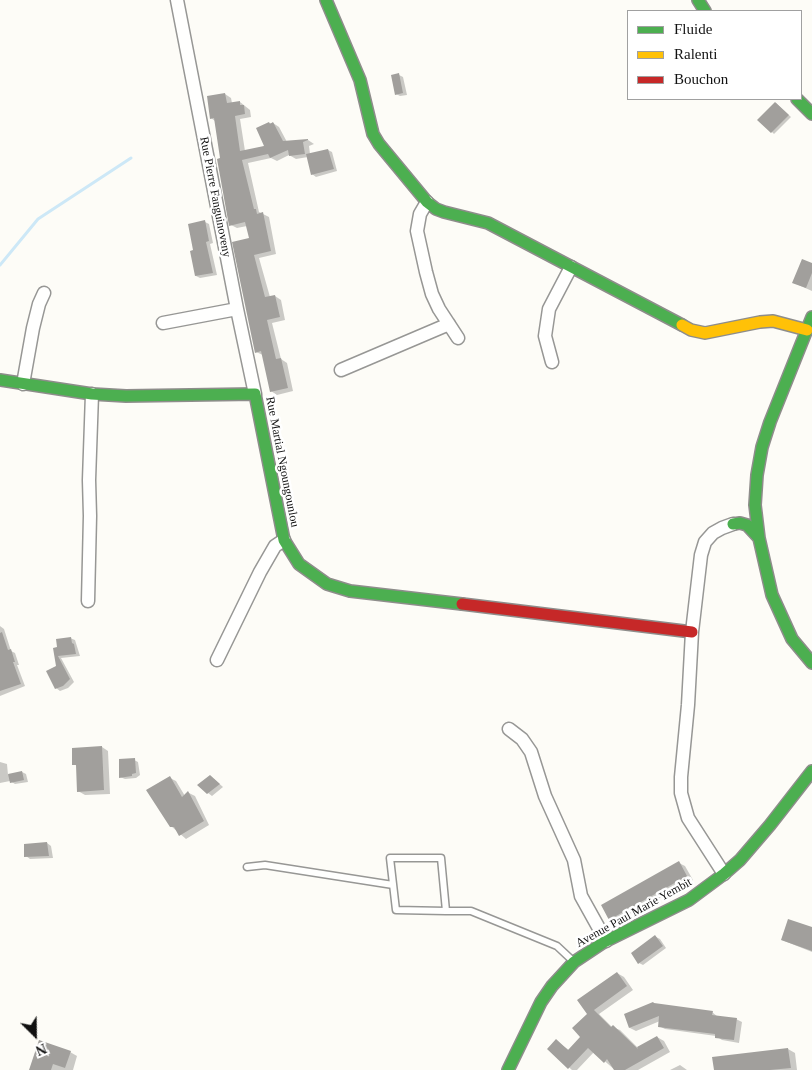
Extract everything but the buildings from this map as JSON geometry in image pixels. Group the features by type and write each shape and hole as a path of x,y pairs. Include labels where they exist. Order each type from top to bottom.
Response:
{"street":[{"name":"Rue Pierre Fanguinoveny","path":"177,0 255,394"},
{"path":"326,0 360,80 373,134 379,144 427,202 444,212 488,223 691,330 705,333 773,321 807,330"},
{"path":"427,202 420,214 417,231 432,294 458,338"},
{"path":"552,362 545,336 547,316 571,267"},
{"path":"23,384 33,328 44,293"},
{"path":"163,323 237,309"},
{"path":"812,317 770,422 762,447 756,505 758,538 777,609 792,639 812,663"},
{"path":"341,370 449,324"},
{"name":"Rue Martial Ngoungounlou","path":"0,380 92,394 135,396 255,394 284,540 299,564 310,574 327,584 350,591 692,632"},
{"path":"88,600 92,394"},
{"path":"724,874 688,818 681,793 692,632 701,555 705,542 713,533 748,516 756,505"},
{"path":"732,524 740,523 747,525 758,538"},
{"path":"217,660 260,572 275,546 284,540"},
{"path":"510,729 522,739 531,752 548,803 574,860 580,896 606,941"},
{"name":"Avenue Paul Marie Yembit","path":"508,1070 541,1002 552,986 574,962 606,941 688,900 724,874 740,860 812,772"}],"lane":[{"path":"446,911 441,858 390,858 396,910 446,911 471,911 557,946 574,962"},
{"path":"247,867 265,864 393,885"}],"waterway":[{"path":"0,265 38,219 131,158"}],"traffic: fast":[{"path":"326,0 360,80 373,134 379,144 427,202 444,212 488,223 682,325"},
{"path":"698,0 704,10"},
{"path":"798,100 812,114"},
{"path":"812,317 770,422 762,447 757,475 755,505 759,538 772,595 792,639 812,663"},
{"path":"0,380 92,394 126,396 255,394 284,540 299,564 327,584 350,591 462,604"},
{"path":"733,524 747,525 759,538"},
{"path":"508,1070 541,1002 552,986 574,962 604,942 689,900 724,874 740,860 770,825 812,771"}],"traffic: slow":[{"path":"682,325 691,330 705,333 773,321 807,330"}],"traffic: jam":[{"path":"462,604 692,632"}]}
